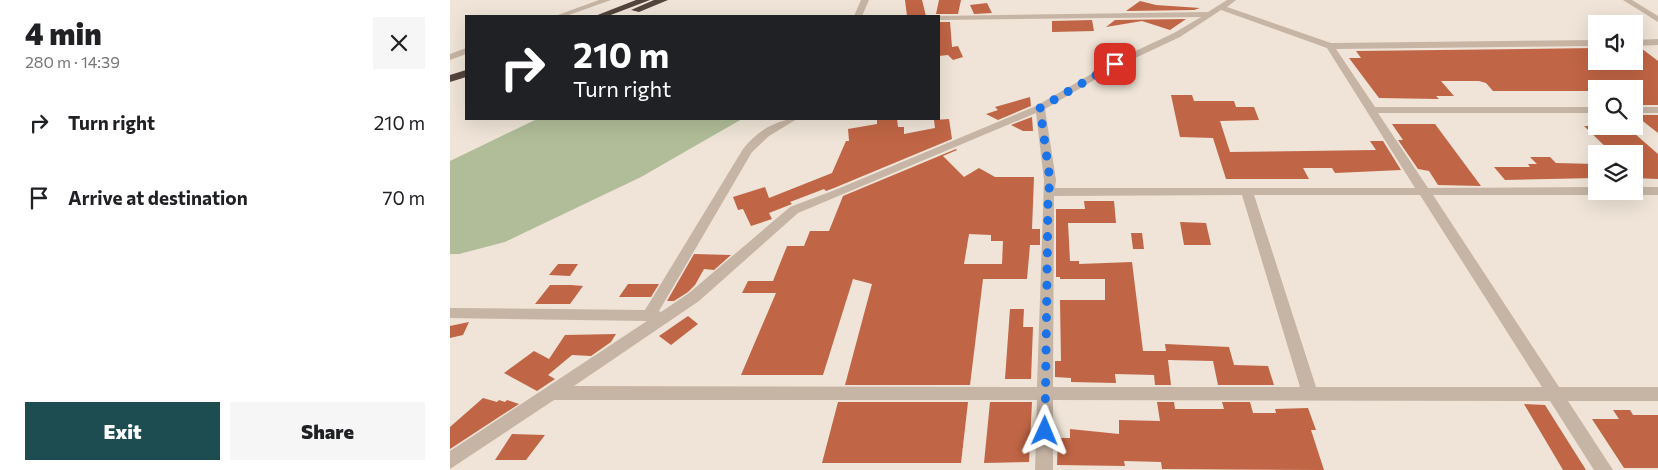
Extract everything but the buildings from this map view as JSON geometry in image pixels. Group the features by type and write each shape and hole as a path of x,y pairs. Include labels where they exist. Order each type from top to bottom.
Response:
{"highway":[{"path":"603,15 645,0"},
{"path":"622,15 662,0"},
{"path":"450,72 465,66"},
{"path":"450,79 465,73"}],"street":[{"path":"562,15 607,0"},
{"path":"858,15 865,0"},
{"path":"450,461 553,393 657,316 694,297 794,210 839,193 1040,108 1115,64 1171,39 1232,0"},
{"path":"1627,0 1658,20"},
{"path":"1220,7 1330,46 1588,43"},
{"path":"940,18 1209,14"},
{"path":"1643,43 1658,42"},
{"path":"1330,46 1604,470"},
{"path":"450,57 465,51"},
{"path":"1040,108 1050,180 1044,470"},
{"path":"1372,110 1588,110"},
{"path":"1643,110 1658,110"},
{"path":"657,316 746,150 766,132 790,120"},
{"path":"1049,192 1658,191"},
{"path":"1247,192 1310,394"},
{"path":"450,313 657,316"},
{"path":"553,393 1658,394"}],"green space":[{"path":"535,120 740,120 641,177 505,242 459,254 450,254 450,161"}],"route":[{"path":"1045,431 1048,200 1050,180 1040,108 1115,64"}]}
